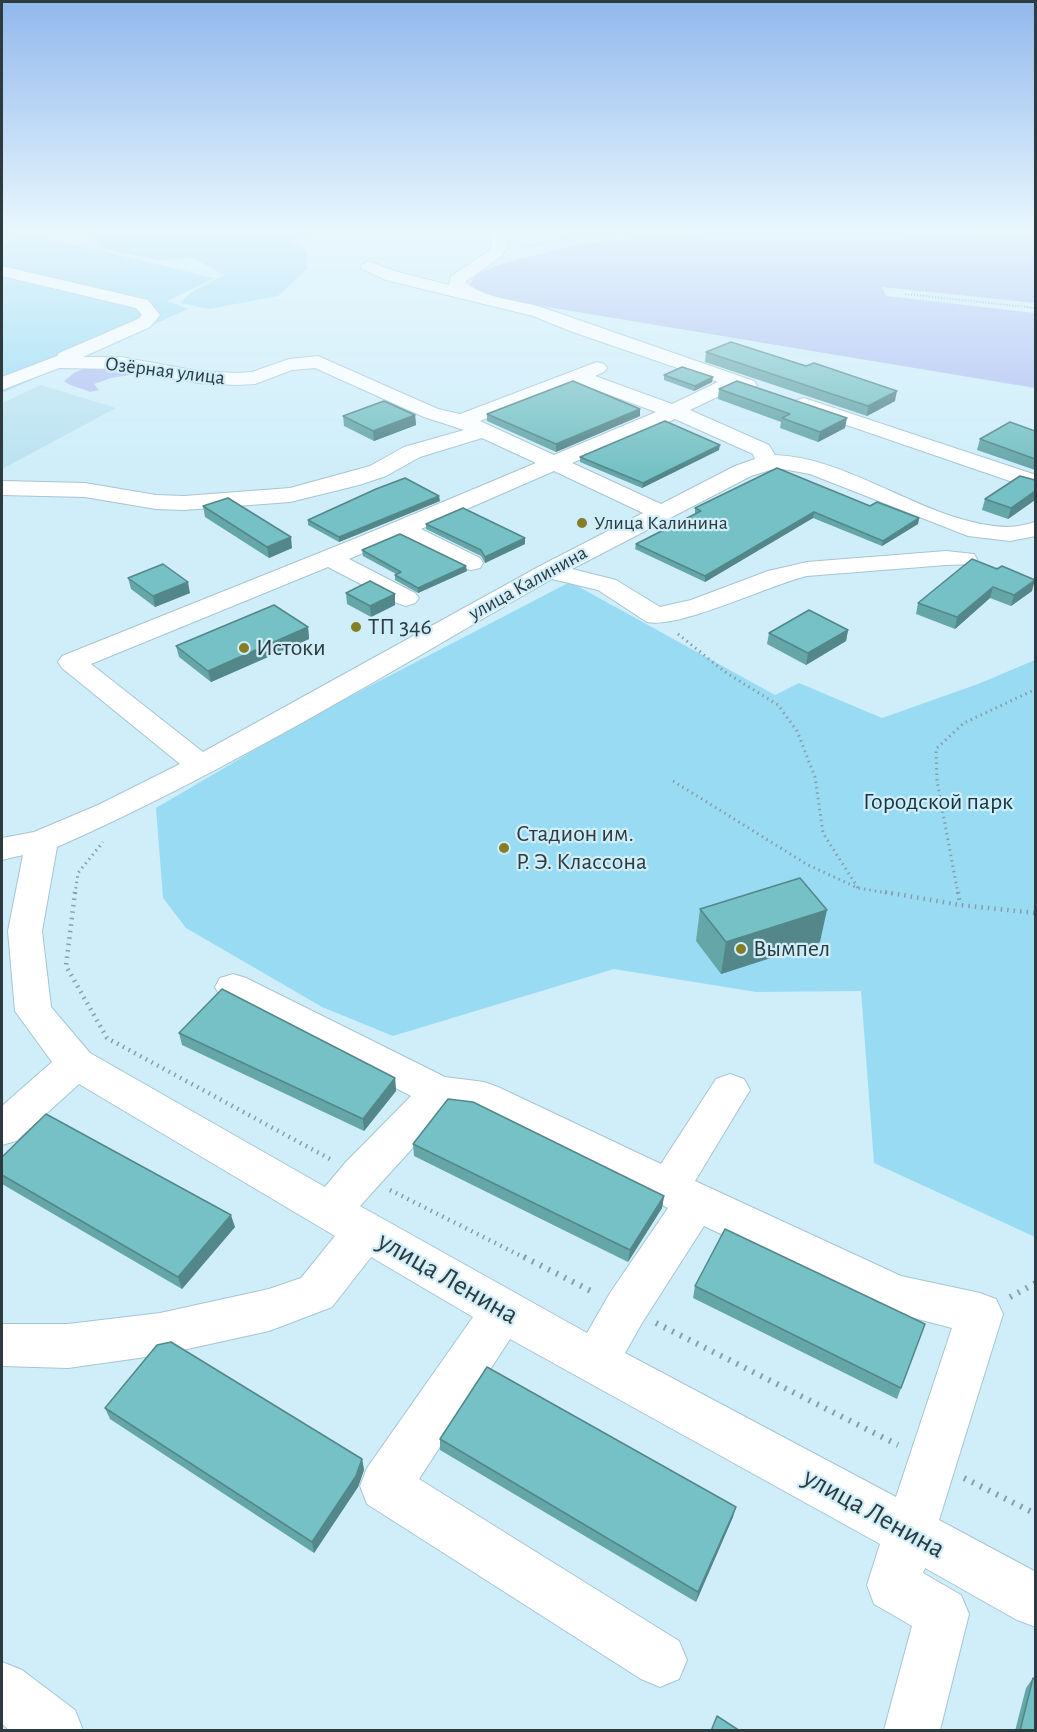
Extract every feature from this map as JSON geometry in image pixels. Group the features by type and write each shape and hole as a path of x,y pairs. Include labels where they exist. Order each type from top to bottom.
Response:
{"street":[{"path":"56,362 144,323 151,315 147,310"},
{"path":"529,310 766,391"},
{"name":"Озёрная улица","path":"3,382 56,362 121,363 198,377 237,379 255,378 290,365 318,362 431,413 462,421 660,512"},
{"path":"462,421 598,368"},
{"path":"577,376 675,411 760,450 768,462"},
{"path":"201,766 72,662 266,581 329,558 552,464 675,411 735,381"},
{"path":"787,398 1035,483"},
{"path":"2,488 84,490 156,502 184,503 290,495 351,480 378,471 412,452 483,431"},
{"name":"улица Калинина","path":"22,845 109,812 201,766 549,571 660,512 743,471 768,462 796,463 816,469 968,529 1010,534 1035,529"},
{"path":"400,528 471,563"},
{"path":"329,558 406,598"},
{"path":"549,571 607,585 656,616 700,605 777,576 807,569 946,558 965,559"},
{"name":"улица Ленина","path":"22,845 25,931 33,1011 76,1064 503,1311 1035,1601"},
{"path":"233,987 439,1092 484,1098 896,1295 980,1314 892,1585 942,1614 912,1731"},
{"path":"2,1129 76,1064"},
{"path":"596,1361 626,1308 683,1194 730,1090"},
{"path":"2,1346 68,1346 160,1334 269,1310 316,1293 349,1221 360,1175 439,1092"},
{"path":"503,1311 385,1486 660,1660"},
{"path":"2,1690 55,1731"}],"path":[{"path":"656,616 725,672 778,705 797,731 815,777 824,832 858,888"},
{"path":"960,905 937,781 936,749 964,723 1035,689"},
{"path":"673,781 808,865 858,888 960,905 1035,913"},
{"path":"108,835 78,873 66,966 107,1038 360,1175 1035,1514"}],"shaded area":[{"path":"564,310 1007,310 1035,313 1035,388"},
{"path":"87,367 136,370 136,374 111,378 94,384 99,390 90,392 64,381"},
{"path":"41,385 116,408 2,469 2,403"}],"green space":[{"path":"2,310 186,310 2,393"},
{"name":"Стадион им. Р. Э. Классона","path":"570,582 775,695 799,683 882,718 978,684 1035,660 1035,1237 874,1163 861,991 756,992 614,969 393,1036 322,1007 186,928 163,898 156,808 316,714"}],"building":[{"path":"731,342 806,366 814,363 897,391 868,406 706,352"},
{"path":"682,367 713,377 695,386 664,375"},
{"path":"573,381 640,409 556,444 487,414"},
{"path":"737,381 847,418 820,432 782,418 790,414 719,389"},
{"path":"384,401 415,415 373,431 343,416"},
{"path":"665,421 720,445 643,483 580,457"},
{"path":"1010,422 1035,431 1035,459 980,439"},
{"path":"777,468 870,506 877,502 919,518 883,541 814,512 705,576 636,544 701,511 695,508"},
{"path":"1020,476 1035,480 1035,491 1011,508 985,499"},
{"path":"405,478 439,496 339,537 308,520 376,489"},
{"path":"228,498 291,537 267,547 203,506"},
{"path":"463,508 525,538 485,557 481,550 426,524"},
{"path":"400,534 466,566 418,588 395,575 401,572 362,550"},
{"path":"972,559 997,569 1002,566 1035,580 1014,595 993,587 957,617 918,603"},
{"path":"163,564 188,582 153,596 128,578"},
{"path":"370,581 395,594 370,606 346,593"},
{"name":"Истоки","path":"274,605 308,627 208,671 176,646"},
{"path":"809,610 848,630 808,653 769,633"},
{"path":"800,878 827,910 726,942 700,909"},
{"path":"222,989 395,1078 363,1119 179,1033"},
{"path":"448,1099 473,1102 664,1196 630,1250 413,1144"},
{"path":"46,1114 231,1215 178,1277 2,1175 2,1157"},
{"path":"725,1229 925,1324 901,1388 695,1286"},
{"path":"171,1342 362,1459 356,1476 312,1542 105,1408 157,1345"},
{"path":"487,1367 736,1507 698,1592 440,1439"},
{"path":"1033,1678 1035,1680 1035,1731 1020,1731"},
{"path":"717,1716 740,1731 711,1731"}],"place":[{"name":"Улица Калинина","path":"582,523"},
{"name":"ТП 346","path":"356,627"},
{"name":"Истоки","path":"244,648"},
{"name":"Стадион им. Р. Э. Классона","path":"504,848"},
{"name":"Вымпел","path":"741,949"}],"park label":[{"name":"Городской парк","path":"938,802"}]}
